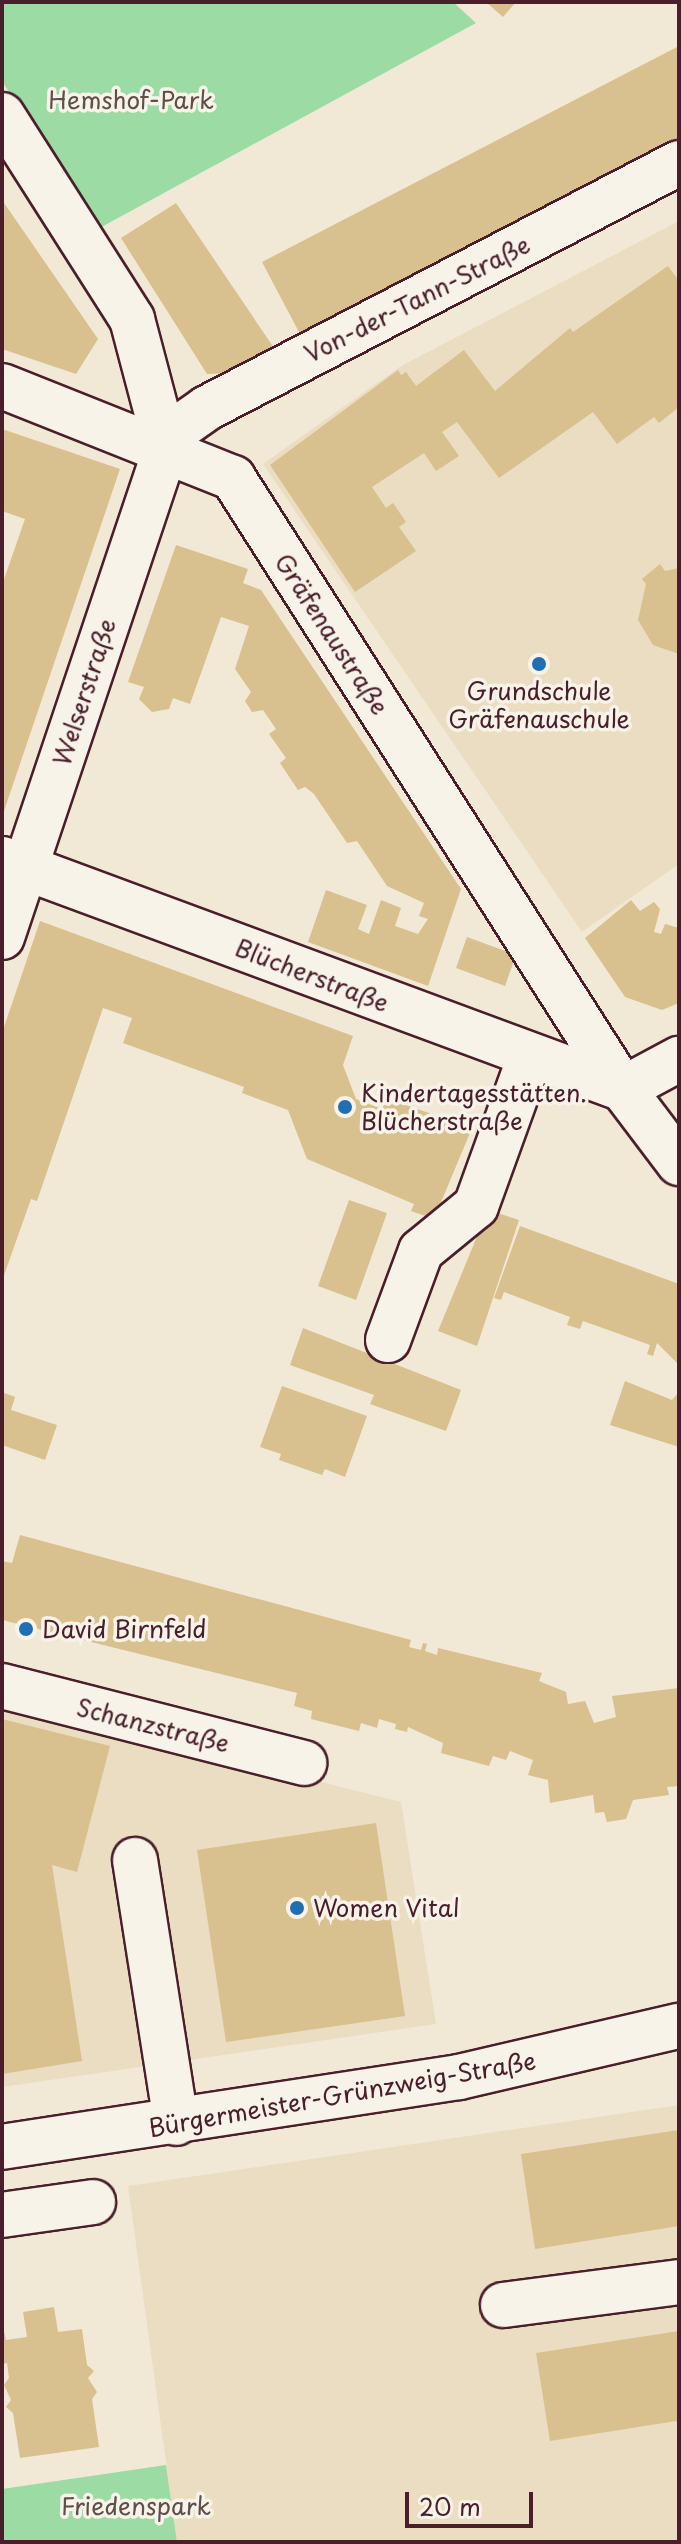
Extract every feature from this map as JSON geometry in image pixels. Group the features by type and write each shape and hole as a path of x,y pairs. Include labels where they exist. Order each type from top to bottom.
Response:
{"street":[{"path":"2,115 132,319 166,448"},
{"name":"Von-der-Tann-Straße","path":"166,448 180,427 207,408 678,165"},
{"name":"Gräfenaustraße","path":"2,386 166,448 233,478 623,1089 679,1163"},
{"name":"Welserstraße","path":"2,937 14,863 166,448"},
{"name":"Blücherstraße","path":"14,863 623,1089"},
{"path":"388,1340 421,1251 476,1206 530,1057"},
{"path":"623,1089 679,1059"},
{"name":"Schanzstraße","path":"2,1686 304,1763"},
{"path":"135,1860 176,2123"},
{"name":"Bürgermeister-Grünzweig-Straße","path":"2,2147 176,2123 506,2068 679,2026"},
{"path":"3,2204 93,2202"},
{"path":"503,2305 679,2282"}],"shaded area":[{"name":"Grundschule Gräfenauschule","path":"679,221 679,864 582,932 263,464 401,366"},
{"path":"2,1702 401,1802 436,2024 2,2087"},
{"path":"679,2105 679,2542 177,2542 128,2186"}],"green space":[{"name":"Hemshof-Park","path":"2,2 453,2 476,23 96,230 2,81"},
{"name":"Friedenspark","path":"166,2465 177,2542 2,2542 2,2489"}],"building":[{"path":"486,2 516,2 503,17"},
{"path":"679,46 679,137 300,334 262,262"},
{"path":"2,200 98,339 76,374 2,349"},
{"path":"176,203 274,348 231,373 207,374 121,238"},
{"path":"668,266 679,281 679,407 659,423 654,417 617,444 593,412 499,478 457,422 442,432 459,456 436,471 424,453 372,487 386,508 393,503 406,522 399,527 416,551 355,592 270,465 398,370 401,375 406,372 416,386 464,350 495,391 570,328 573,332"},
{"path":"2,429 120,469 3,814 2,585 25,519 2,511"},
{"path":"176,545 248,569 243,583 261,590 461,889 428,986 308,942 326,890 367,905 358,929 369,934 381,900 401,908 395,926 418,934 428,919 419,916 424,903 387,886 357,841 347,843 314,794 305,787 298,790 280,763 286,758 269,734 276,729 263,710 252,712 245,701 251,692 235,669 249,626 221,617 190,704 173,698 169,709 152,712 139,699 144,687 128,682"},
{"path":"660,564 665,571 679,568 679,654 653,645 638,620 646,584 642,579"},
{"path":"631,900 640,911 654,902 660,909 654,932 661,934 665,924 679,928 679,1003 662,1010 625,997 585,938"},
{"path":"40,921 353,1036 343,1065 356,1099 382,1109 386,1098 472,1128 434,1219 411,1211 414,1204 307,1159 288,1110 242,1093 244,1087 123,1043 132,1018 103,1008 37,1201 31,1199 2,1281 2,1033"},
{"path":"467,937 516,955 505,986 456,968"},
{"path":"349,1200 387,1213 356,1300 318,1286"},
{"path":"488,1210 519,1220 477,1346 438,1331"},
{"path":"520,1226 679,1284 679,1365 657,1343 653,1356 647,1354 650,1345 583,1321 580,1329 567,1325 570,1317 504,1292 501,1300 494,1298"},
{"path":"303,1328 461,1390 446,1431 370,1404 374,1395 290,1365"},
{"path":"625,1381 672,1400 679,1392 679,1447 610,1425"},
{"path":"282,1386 367,1416 345,1477 325,1469 322,1475 279,1460 281,1454 260,1447"},
{"path":"2,1392 15,1397 11,1410 57,1425 45,1460 2,1445"},
{"path":"20,1535 411,1640 409,1647 421,1650 423,1643 427,1644 425,1651 437,1655 438,1648 542,1673 539,1681 566,1692 568,1704 585,1701 594,1723 616,1717 612,1696 679,1688 679,1786 667,1787 669,1795 633,1800 626,1819 607,1822 604,1812 595,1813 593,1795 550,1803 548,1780 528,1775 533,1760 510,1751 506,1760 493,1756 489,1766 441,1753 443,1743 408,1727 407,1732 395,1729 396,1724 379,1719 377,1728 361,1723 359,1731 311,1719 312,1711 294,1706 297,1693 2,1620 2,1561 12,1563"},
{"path":"2,1719 110,1746 77,1872 52,1865 82,2061 2,2074"},
{"name":"Women Vital","path":"376,1823 405,2016 226,2042 197,1850"},
{"path":"679,2130 679,2226 535,2249 521,2154"},
{"path":"54,2307 58,2332 82,2329 87,2365 94,2371 88,2378 97,2392 92,2399 99,2447 20,2458 13,2413 6,2407 11,2400 4,2385 9,2378 7,2363 2,2364 2,2322 6,2340 27,2337 23,2312"},
{"path":"679,2331 679,2428 676,2421 550,2441 536,2353"}],"place":[{"name":"Grundschule Gräfenauschule","path":"539,664"},
{"name":"Kindertagesstätten. Blücherstraße","path":"345,1107"},
{"name":"David Birnfeld","path":"26,1629"},
{"name":"Women Vital","path":"297,1908"}]}
